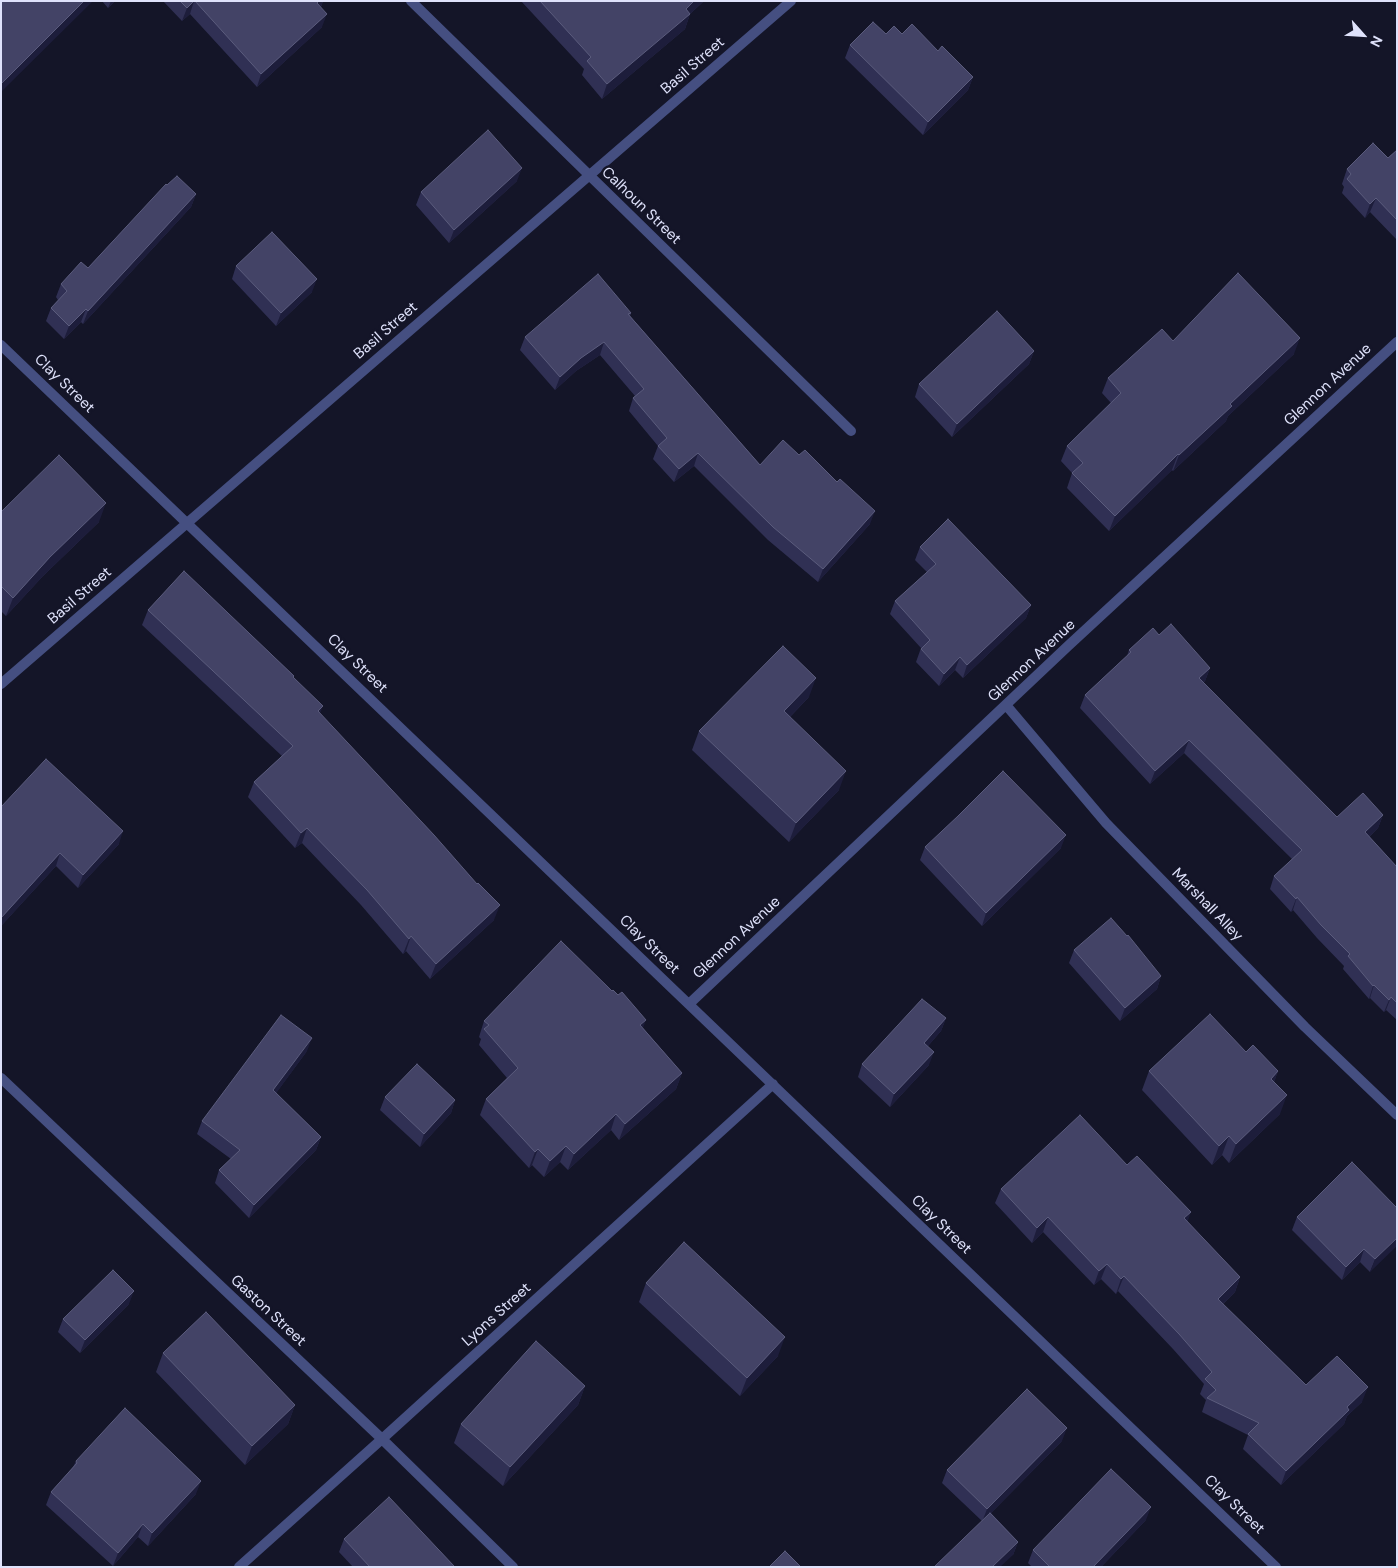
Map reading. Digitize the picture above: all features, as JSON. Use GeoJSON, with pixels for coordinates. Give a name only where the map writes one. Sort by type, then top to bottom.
{"type":"FeatureCollection","features":[{"type":"Feature","properties":{"kind":"street","name":"Calhoun Street"},"geometry":{"type":"LineString","coordinates":[[411,1],[851,431]]}},
{"type":"Feature","properties":{"kind":"street","name":"Basil Street"},"geometry":{"type":"LineString","coordinates":[[1,684],[791,1]]}},
{"type":"Feature","properties":{"kind":"street","name":"Glennon Avenue"},"geometry":{"type":"LineString","coordinates":[[689,1004],[1006,705],[1397,342]]}},
{"type":"Feature","properties":{"kind":"street","name":"Clay Street"},"geometry":{"type":"LineString","coordinates":[[1,345],[1276,1567]]}},
{"type":"Feature","properties":{"kind":"street","name":"Marshall Alley"},"geometry":{"type":"LineString","coordinates":[[1006,705],[1106,823],[1305,1027],[1397,1115]]}},
{"type":"Feature","properties":{"kind":"street","name":"Gaston Street"},"geometry":{"type":"LineString","coordinates":[[1,1078],[513,1567]]}},
{"type":"Feature","properties":{"kind":"street","name":"Lyons Street"},"geometry":{"type":"LineString","coordinates":[[239,1567],[382,1440],[773,1084]]}},
{"type":"Feature","properties":{"kind":"building"},"geometry":{"type":"Polygon","coordinates":[[[1,1],[84,1],[1,84],[1,1]]]}},
{"type":"Feature","properties":{"kind":"building"},"geometry":{"type":"Polygon","coordinates":[[[180,1],[194,1],[187,8],[180,1]]]}},
{"type":"Feature","properties":{"kind":"building"},"geometry":{"type":"Polygon","coordinates":[[[195,1],[319,1],[317,3],[327,14],[261,74],[195,1]]]}},
{"type":"Feature","properties":{"kind":"building"},"geometry":{"type":"Polygon","coordinates":[[[540,1],[694,1],[686,9],[690,14],[607,84],[587,61],[591,57],[540,1]]]}},
{"type":"Feature","properties":{"kind":"building"},"geometry":{"type":"Polygon","coordinates":[[[873,22],[886,34],[894,26],[902,34],[912,24],[938,51],[942,46],[973,77],[928,122],[850,45],[873,22]]]}},
{"type":"Feature","properties":{"kind":"building"},"geometry":{"type":"Polygon","coordinates":[[[488,130],[522,168],[454,230],[421,192],[488,130]]]}},
{"type":"Feature","properties":{"kind":"building"},"geometry":{"type":"Polygon","coordinates":[[[1373,143],[1388,158],[1397,150],[1397,220],[1376,198],[1370,204],[1347,179],[1351,174],[1347,169],[1373,143]]]}},
{"type":"Feature","properties":{"kind":"building"},"geometry":{"type":"Polygon","coordinates":[[[177,176],[196,194],[88,311],[86,309],[69,326],[51,308],[67,291],[61,284],[81,262],[88,268],[166,184],[177,176]]]}},
{"type":"Feature","properties":{"kind":"building"},"geometry":{"type":"Polygon","coordinates":[[[272,232],[317,279],[281,313],[236,266],[272,232]]]}},
{"type":"Feature","properties":{"kind":"building"},"geometry":{"type":"Polygon","coordinates":[[[1238,273],[1300,338],[1230,404],[1232,406],[1178,454],[1115,516],[1072,473],[1083,463],[1067,446],[1121,393],[1108,378],[1162,329],[1173,341],[1238,273]]]}},
{"type":"Feature","properties":{"kind":"building"},"geometry":{"type":"Polygon","coordinates":[[[598,274],[631,313],[628,314],[760,465],[783,440],[799,455],[805,450],[837,482],[840,479],[875,511],[823,569],[773,527],[698,453],[679,469],[658,446],[667,438],[633,398],[644,389],[604,342],[581,358],[560,377],[525,337],[598,274]]]}},
{"type":"Feature","properties":{"kind":"building"},"geometry":{"type":"Polygon","coordinates":[[[997,311],[1034,351],[957,424],[919,384],[997,311]]]}},
{"type":"Feature","properties":{"kind":"building"},"geometry":{"type":"Polygon","coordinates":[[[59,455],[106,503],[50,557],[13,598],[1,586],[1,512],[59,455]]]}},
{"type":"Feature","properties":{"kind":"building"},"geometry":{"type":"Polygon","coordinates":[[[948,519],[1031,605],[967,665],[960,657],[944,674],[921,649],[930,640],[895,601],[936,564],[920,547],[948,519]]]}},
{"type":"Feature","properties":{"kind":"building"},"geometry":{"type":"Polygon","coordinates":[[[184,571],[323,706],[318,711],[477,884],[500,905],[436,964],[411,936],[409,939],[367,890],[307,828],[301,833],[254,782],[293,746],[148,610],[184,571]]]}},
{"type":"Feature","properties":{"kind":"building"},"geometry":{"type":"Polygon","coordinates":[[[1171,624],[1210,668],[1199,678],[1337,817],[1363,793],[1383,815],[1365,832],[1397,867],[1397,1003],[1391,997],[1389,1000],[1373,986],[1348,956],[1350,954],[1297,897],[1296,899],[1274,876],[1302,850],[1189,740],[1155,771],[1085,695],[1131,652],[1129,650],[1153,628],[1159,635],[1171,624]]]}},
{"type":"Feature","properties":{"kind":"building"},"geometry":{"type":"Polygon","coordinates":[[[783,646],[816,678],[784,711],[846,771],[796,823],[699,731],[783,646]]]}},
{"type":"Feature","properties":{"kind":"building"},"geometry":{"type":"Polygon","coordinates":[[[46,759],[123,831],[83,875],[60,853],[1,918],[1,807],[46,759]]]}},
{"type":"Feature","properties":{"kind":"building"},"geometry":{"type":"Polygon","coordinates":[[[1003,771],[1066,835],[986,913],[925,847],[1003,771]]]}},
{"type":"Feature","properties":{"kind":"building"},"geometry":{"type":"Polygon","coordinates":[[[1111,918],[1128,935],[1161,976],[1125,1008],[1074,950],[1111,918]]]}},
{"type":"Feature","properties":{"kind":"building"},"geometry":{"type":"Polygon","coordinates":[[[561,941],[612,991],[618,995],[622,992],[646,1020],[640,1025],[682,1073],[625,1124],[616,1114],[574,1154],[566,1146],[550,1161],[538,1149],[535,1152],[486,1099],[518,1068],[484,1029],[489,1025],[484,1021],[561,941]]]}},
{"type":"Feature","properties":{"kind":"building"},"geometry":{"type":"Polygon","coordinates":[[[922,999],[946,1018],[924,1043],[934,1052],[894,1094],[862,1064],[922,999]]]}},
{"type":"Feature","properties":{"kind":"building"},"geometry":{"type":"Polygon","coordinates":[[[1210,1014],[1246,1052],[1253,1045],[1278,1071],[1271,1079],[1287,1095],[1236,1144],[1229,1136],[1219,1146],[1149,1071],[1210,1014]]]}},
{"type":"Feature","properties":{"kind":"building"},"geometry":{"type":"Polygon","coordinates":[[[281,1015],[312,1038],[273,1090],[321,1137],[254,1205],[219,1170],[240,1150],[202,1121],[281,1015]]]}},
{"type":"Feature","properties":{"kind":"building"},"geometry":{"type":"Polygon","coordinates":[[[417,1064],[455,1100],[424,1134],[385,1097],[417,1064]]]}},
{"type":"Feature","properties":{"kind":"building"},"geometry":{"type":"Polygon","coordinates":[[[1080,1115],[1127,1165],[1137,1156],[1191,1212],[1184,1218],[1240,1277],[1218,1299],[1306,1385],[1337,1356],[1368,1387],[1347,1407],[1349,1410],[1286,1471],[1248,1434],[1259,1423],[1207,1398],[1216,1390],[1205,1379],[1212,1372],[1124,1276],[1121,1279],[1107,1264],[1099,1271],[1048,1217],[1037,1228],[1001,1189],[1080,1115]]]}},
{"type":"Feature","properties":{"kind":"building"},"geometry":{"type":"Polygon","coordinates":[[[1352,1162],[1397,1208],[1397,1238],[1375,1259],[1364,1249],[1346,1267],[1297,1217],[1352,1162]]]}},
{"type":"Feature","properties":{"kind":"building"},"geometry":{"type":"Polygon","coordinates":[[[684,1242],[785,1337],[747,1378],[646,1283],[684,1242]]]}},
{"type":"Feature","properties":{"kind":"building"},"geometry":{"type":"Polygon","coordinates":[[[113,1270],[134,1291],[85,1340],[63,1319],[113,1270]]]}},
{"type":"Feature","properties":{"kind":"building"},"geometry":{"type":"Polygon","coordinates":[[[206,1312],[295,1405],[252,1446],[163,1353],[206,1312]]]}},
{"type":"Feature","properties":{"kind":"building"},"geometry":{"type":"Polygon","coordinates":[[[536,1341],[585,1386],[510,1467],[461,1424],[536,1341]]]}},
{"type":"Feature","properties":{"kind":"building"},"geometry":{"type":"Polygon","coordinates":[[[1027,1389],[1067,1428],[987,1509],[947,1470],[1027,1389]]]}},
{"type":"Feature","properties":{"kind":"building"},"geometry":{"type":"Polygon","coordinates":[[[125,1408],[201,1481],[152,1533],[143,1524],[118,1553],[51,1492],[77,1463],[76,1461],[125,1408]]]}},
{"type":"Feature","properties":{"kind":"building"},"geometry":{"type":"Polygon","coordinates":[[[1111,1469],[1151,1507],[1093,1567],[1050,1567],[1033,1550],[1111,1469]]]}},
{"type":"Feature","properties":{"kind":"building"},"geometry":{"type":"Polygon","coordinates":[[[389,1497],[453,1567],[370,1567],[344,1539],[389,1497]]]}},
{"type":"Feature","properties":{"kind":"building"},"geometry":{"type":"Polygon","coordinates":[[[990,1513],[1018,1542],[992,1567],[934,1567],[990,1513]]]}},
{"type":"Feature","properties":{"kind":"building"},"geometry":{"type":"Polygon","coordinates":[[[785,1551],[801,1567],[769,1567],[785,1551]]]}}]}
